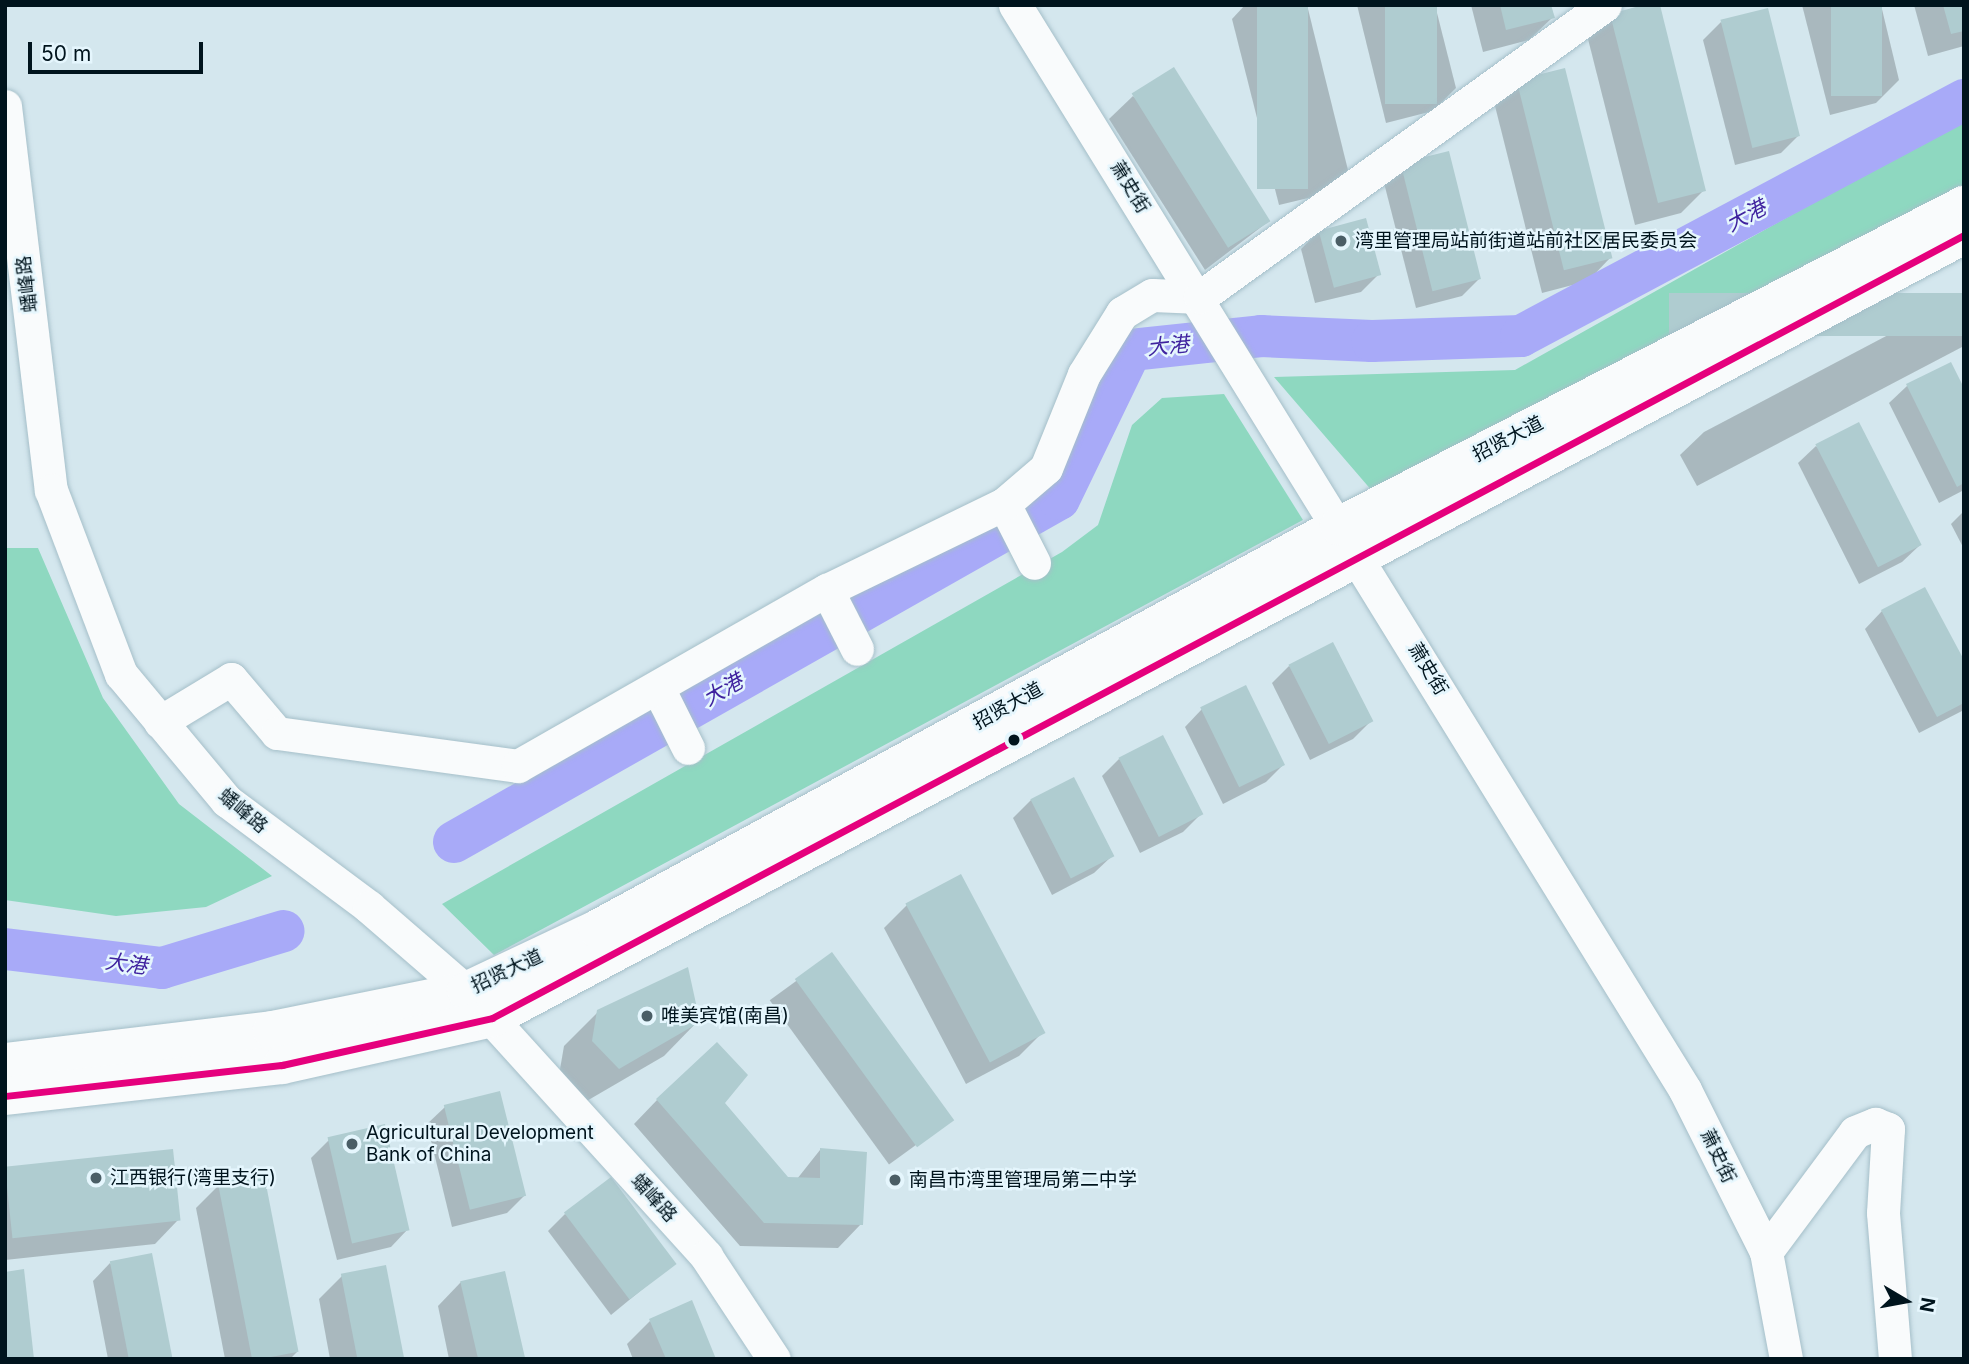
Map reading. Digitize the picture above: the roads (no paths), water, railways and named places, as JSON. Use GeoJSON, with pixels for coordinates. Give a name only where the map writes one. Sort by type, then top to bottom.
{"type":"FeatureCollection","features":[{"type":"Feature","properties":{"kind":"main road","name":"招贤大道"},"geometry":{"type":"LineString","coordinates":[[5,1096],[282,1065],[492,1018],[1349,541],[1964,205]]}},
{"type":"Feature","properties":{"kind":"main road","name":"招贤大道"},"geometry":{"type":"LineString","coordinates":[[5,1062],[272,1030],[466,991],[597,929],[1349,541],[1964,235]]}},
{"type":"Feature","properties":{"kind":"street","name":"萧史街"},"geometry":{"type":"LineString","coordinates":[[1014,5],[1200,298],[1685,1090],[1766,1252],[1786,1359]]}},
{"type":"Feature","properties":{"kind":"street"},"geometry":{"type":"LineString","coordinates":[[160,722],[231,679],[277,733],[497,768],[518,766],[827,590],[1004,504],[1046,468],[1084,374],[1122,313],[1152,295],[1200,298],[1605,5]]}},
{"type":"Feature","properties":{"kind":"street","name":"蟠峰路"},"geometry":{"type":"LineString","coordinates":[[5,106],[51,490],[121,674],[227,801],[369,907],[466,991],[492,1018],[706,1256],[775,1359]]}},
{"type":"Feature","properties":{"kind":"street"},"geometry":{"type":"LineString","coordinates":[[1004,504],[1034,563]]}},
{"type":"Feature","properties":{"kind":"street"},"geometry":{"type":"LineString","coordinates":[[827,590],[858,649]]}},
{"type":"Feature","properties":{"kind":"street"},"geometry":{"type":"LineString","coordinates":[[658,688],[688,748]]}},
{"type":"Feature","properties":{"kind":"street"},"geometry":{"type":"LineString","coordinates":[[1766,1252],[1854,1132],[1875,1124],[1888,1129],[1883,1213],[1895,1359]]}},
{"type":"Feature","properties":{"kind":"waterway","name":"大港"},"geometry":{"type":"LineString","coordinates":[[454,842],[1059,499],[1131,350],[1261,336],[1372,341],[1521,336],[1964,100]]}},
{"type":"Feature","properties":{"kind":"waterway","name":"大港"},"geometry":{"type":"LineString","coordinates":[[5,949],[162,968],[284,931]]}},
{"type":"Feature","properties":{"kind":"place","name":"湾里管理局站前街道站前社区居民委员会"},"geometry":{"type":"Point","coordinates":[1341,241]}},
{"type":"Feature","properties":{"kind":"place","name":"唯美宾馆(南昌)"},"geometry":{"type":"Point","coordinates":[647,1016]}},
{"type":"Feature","properties":{"kind":"place","name":"Agricultural Development Bank of China"},"geometry":{"type":"Point","coordinates":[352,1144]}},
{"type":"Feature","properties":{"kind":"place","name":"江西银行(湾里支行)"},"geometry":{"type":"Point","coordinates":[96,1178]}},
{"type":"Feature","properties":{"kind":"place","name":"南昌市湾里管理局第二中学"},"geometry":{"type":"Point","coordinates":[895,1180]}}]}
